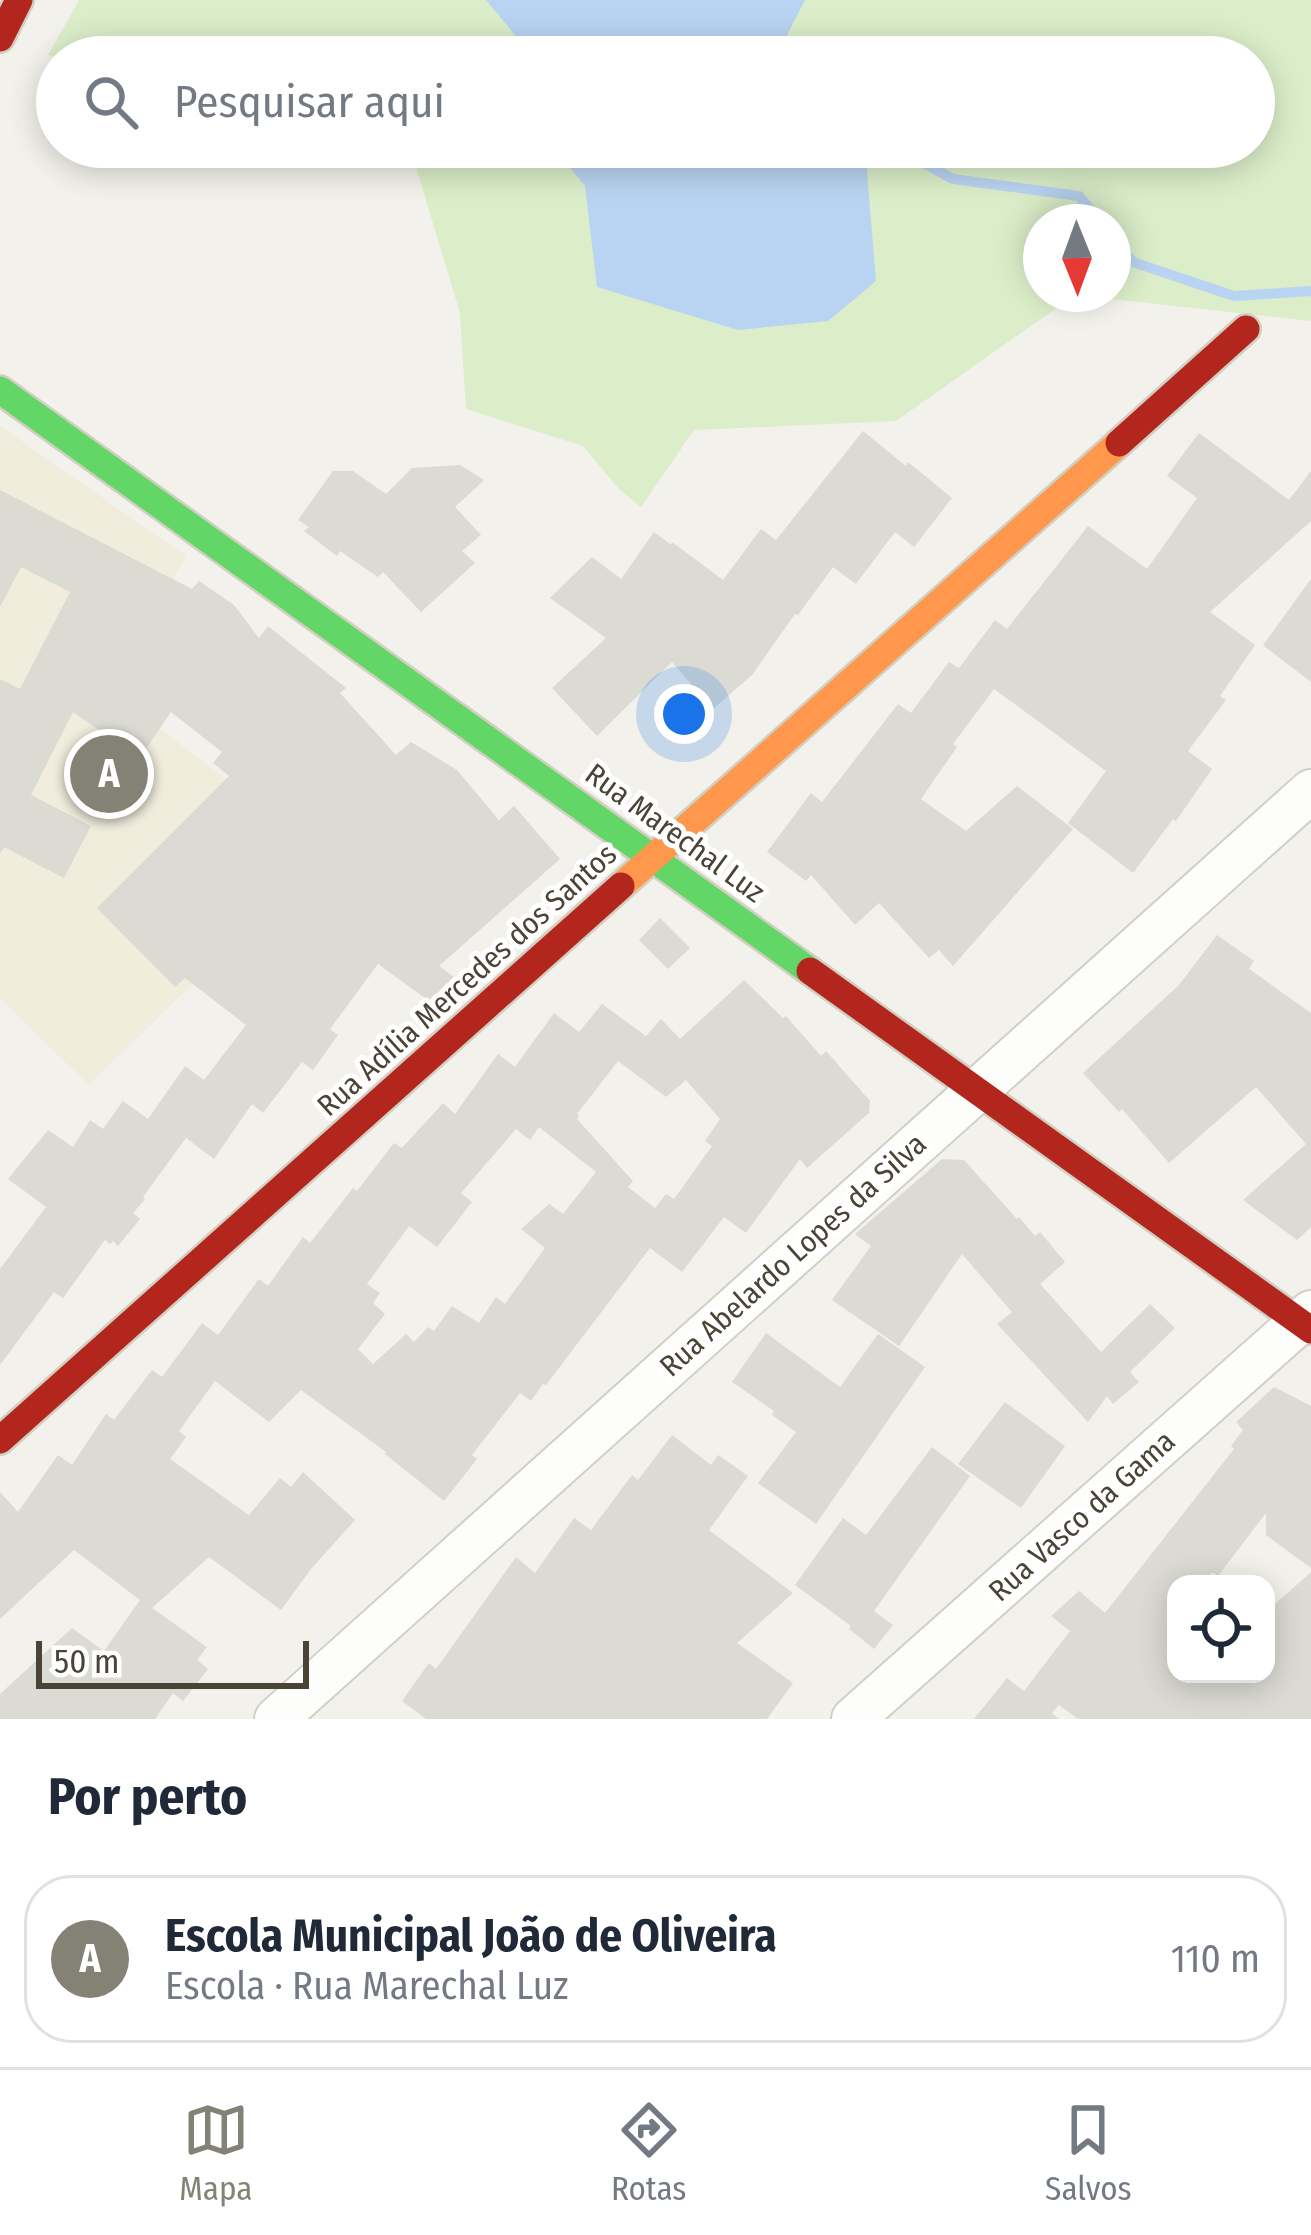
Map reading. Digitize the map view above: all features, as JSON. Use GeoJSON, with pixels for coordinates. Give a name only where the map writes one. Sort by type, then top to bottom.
{"type":"FeatureCollection","features":[{"type":"Feature","properties":{"kind":"street"},"geometry":{"type":"LineString","coordinates":[[0,38],[19,0]]}},
{"type":"Feature","properties":{"kind":"street","name":"Rua Adília Mercedes dos Santos"},"geometry":{"type":"LineString","coordinates":[[0,1440],[1246,328]]}},
{"type":"Feature","properties":{"kind":"street","name":"Rua Marechal Luz"},"geometry":{"type":"LineString","coordinates":[[0,390],[1307,1322]]}},
{"type":"Feature","properties":{"kind":"street","name":"Rua Abelardo Lopes da Silva"},"geometry":{"type":"LineString","coordinates":[[276,1719],[1311,791]]}},
{"type":"Feature","properties":{"kind":"street","name":"Rua Vasco da Gama"},"geometry":{"type":"LineString","coordinates":[[853,1719],[1307,1322]]}},
{"type":"Feature","properties":{"kind":"shaded area"},"geometry":{"type":"Polygon","coordinates":[[[0,426],[186,556],[112,692],[325,855],[89,1085],[0,999],[0,426]]]}},
{"type":"Feature","properties":{"kind":"green space"},"geometry":{"type":"Polygon","coordinates":[[[79,0],[1311,0],[1311,321],[1131,301],[1131,204],[1023,204],[1023,312],[1051,312],[896,421],[694,430],[641,507],[583,446],[466,409],[460,313],[416,168],[1275,168],[1275,36],[59,36],[79,0]]]}},
{"type":"Feature","properties":{"kind":"water"},"geometry":{"type":"Polygon","coordinates":[[[486,0],[805,0],[787,36],[516,36],[486,0]]]}},
{"type":"Feature","properties":{"kind":"water"},"geometry":{"type":"Polygon","coordinates":[[[570,168],[867,168],[876,281],[828,321],[738,330],[597,287],[585,186],[570,168]]]}},
{"type":"Feature","properties":{"kind":"building"},"geometry":{"type":"Polygon","coordinates":[[[863,431],[952,498],[914,547],[895,532],[856,584],[833,567],[752,675],[713,709],[672,662],[597,736],[552,688],[606,638],[550,598],[592,557],[621,579],[654,532],[723,580],[761,529],[776,540],[863,431]]]}},
{"type":"Feature","properties":{"kind":"building"},"geometry":{"type":"Polygon","coordinates":[[[1199,433],[1289,500],[1311,471],[1311,521],[1210,612],[1255,645],[1220,696],[1226,700],[1188,751],[1212,769],[1133,873],[1068,823],[1106,771],[994,689],[953,744],[957,747],[921,799],[966,831],[1017,786],[1073,829],[953,966],[939,950],[929,958],[879,903],[855,925],[811,875],[806,881],[767,852],[811,793],[822,802],[898,704],[911,713],[949,662],[959,668],[995,620],[1007,629],[1088,526],[1147,569],[1197,498],[1167,476],[1199,433]]]}},
{"type":"Feature","properties":{"kind":"building"},"geometry":{"type":"Polygon","coordinates":[[[460,465],[484,480],[455,507],[481,535],[462,551],[475,563],[421,612],[383,572],[378,577],[340,551],[337,556],[304,531],[309,527],[298,520],[333,471],[353,471],[386,494],[412,468],[460,465]]]}},
{"type":"Feature","properties":{"kind":"building"},"geometry":{"type":"Polygon","coordinates":[[[0,490],[192,589],[199,581],[234,605],[259,638],[268,626],[346,688],[340,693],[396,755],[411,742],[457,770],[499,820],[514,806],[560,859],[439,966],[454,977],[429,1001],[378,964],[330,1029],[338,1035],[313,1070],[302,1062],[263,1113],[252,1104],[214,1159],[186,1138],[143,1197],[133,1213],[140,1219],[118,1246],[105,1240],[63,1298],[54,1292],[0,1365],[0,1269],[46,1207],[8,1179],[48,1130],[73,1147],[90,1120],[103,1129],[123,1101],[148,1119],[185,1066],[204,1080],[246,1025],[185,978],[175,987],[97,908],[229,776],[213,763],[222,752],[171,712],[140,758],[73,712],[31,795],[91,826],[64,878],[4,847],[0,854],[0,679],[20,689],[70,592],[21,567],[0,607],[0,490]]]}},
{"type":"Feature","properties":{"kind":"building"},"geometry":{"type":"Polygon","coordinates":[[[1311,579],[1311,682],[1263,645],[1311,579]]]}},
{"type":"Feature","properties":{"kind":"building"},"geometry":{"type":"Polygon","coordinates":[[[660,918],[690,948],[668,969],[639,940],[660,918]]]}},
{"type":"Feature","properties":{"kind":"building"},"geometry":{"type":"Polygon","coordinates":[[[1217,935],[1254,961],[1249,969],[1311,1013],[1311,1227],[1297,1240],[1243,1200],[1306,1144],[1256,1087],[1169,1163],[1083,1073],[1179,985],[1217,935]]]}},
{"type":"Feature","properties":{"kind":"building"},"geometry":{"type":"Polygon","coordinates":[[[744,980],[786,1016],[821,1056],[826,1051],[870,1101],[869,1113],[807,1168],[800,1159],[746,1233],[724,1217],[682,1272],[650,1248],[546,1385],[531,1401],[520,1393],[444,1501],[301,1390],[269,1422],[215,1381],[179,1431],[186,1437],[170,1459],[249,1515],[280,1478],[291,1487],[303,1472],[355,1520],[281,1610],[209,1557],[152,1608],[207,1647],[197,1660],[208,1669],[183,1701],[173,1693],[155,1719],[0,1719],[0,1694],[72,1628],[104,1651],[140,1600],[74,1550],[0,1619],[0,1492],[18,1512],[58,1455],[72,1465],[106,1414],[114,1420],[152,1370],[162,1377],[202,1323],[218,1335],[259,1279],[268,1286],[303,1237],[310,1243],[394,1143],[402,1148],[443,1103],[455,1114],[498,1054],[515,1067],[554,1013],[579,1032],[602,1004],[646,1036],[661,1019],[680,1039],[744,980]],[[618,1061],[577,1119],[633,1181],[628,1187],[655,1208],[666,1194],[674,1199],[712,1146],[705,1141],[720,1119],[686,1080],[666,1097],[618,1061]],[[539,1127],[530,1140],[516,1129],[461,1193],[472,1202],[437,1247],[409,1226],[367,1284],[380,1293],[373,1303],[385,1314],[358,1349],[373,1364],[406,1334],[414,1342],[428,1327],[434,1331],[452,1306],[479,1323],[496,1297],[505,1304],[545,1248],[521,1229],[549,1204],[563,1214],[596,1172],[539,1127]]]}},
{"type":"Feature","properties":{"kind":"building"},"geometry":{"type":"Polygon","coordinates":[[[942,1159],[964,1160],[1017,1219],[1035,1236],[1040,1232],[1065,1262],[1040,1284],[1101,1352],[1150,1304],[1175,1328],[1130,1372],[1139,1382],[1113,1404],[1107,1396],[1088,1422],[997,1324],[1012,1312],[962,1254],[899,1346],[832,1300],[871,1246],[855,1234],[942,1159]]]}},
{"type":"Feature","properties":{"kind":"building"},"geometry":{"type":"Polygon","coordinates":[[[766,1333],[840,1387],[878,1334],[925,1367],[816,1524],[758,1483],[796,1432],[732,1382],[766,1333]]]}},
{"type":"Feature","properties":{"kind":"building"},"geometry":{"type":"Polygon","coordinates":[[[1274,1387],[1311,1406],[1311,1568],[1266,1535],[1266,1513],[1219,1575],[1167,1575],[1167,1683],[1275,1683],[1275,1604],[1311,1572],[1311,1719],[1078,1719],[1059,1705],[1052,1713],[1059,1719],[974,1719],[1007,1678],[1024,1691],[1070,1631],[1051,1616],[1079,1591],[1105,1613],[1234,1449],[1231,1446],[1243,1430],[1236,1422],[1274,1387]]]}},
{"type":"Feature","properties":{"kind":"building"},"geometry":{"type":"Polygon","coordinates":[[[1005,1402],[1065,1446],[1021,1508],[958,1464],[1005,1402]]]}},
{"type":"Feature","properties":{"kind":"building"},"geometry":{"type":"Polygon","coordinates":[[[672,1435],[711,1465],[718,1455],[748,1476],[709,1530],[793,1593],[737,1643],[793,1683],[767,1719],[426,1719],[402,1701],[429,1663],[436,1669],[516,1557],[535,1573],[574,1518],[591,1530],[632,1475],[638,1480],[672,1435]]]}},
{"type":"Feature","properties":{"kind":"building"},"geometry":{"type":"Polygon","coordinates":[[[932,1447],[970,1476],[874,1611],[893,1625],[874,1649],[795,1585],[843,1518],[866,1535],[932,1447]]]}},
{"type":"Feature","properties":{"kind":"waterway"},"geometry":{"type":"LineString","coordinates":[[933,168],[953,179],[1079,196],[1086,204]]}},
{"type":"Feature","properties":{"kind":"waterway"},"geometry":{"type":"LineString","coordinates":[[1131,260],[1234,296],[1311,291]]}},
{"type":"Feature","properties":{"kind":"traffic: fast"},"geometry":{"type":"LineString","coordinates":[[0,390],[810,971]]}},
{"type":"Feature","properties":{"kind":"traffic: slow"},"geometry":{"type":"LineString","coordinates":[[621,886],[1119,443]]}},
{"type":"Feature","properties":{"kind":"traffic: jam"},"geometry":{"type":"LineString","coordinates":[[0,38],[19,0]]}},
{"type":"Feature","properties":{"kind":"traffic: jam"},"geometry":{"type":"LineString","coordinates":[[1119,443],[1246,329]]}},
{"type":"Feature","properties":{"kind":"traffic: jam"},"geometry":{"type":"LineString","coordinates":[[0,1440],[621,886]]}},
{"type":"Feature","properties":{"kind":"traffic: jam"},"geometry":{"type":"LineString","coordinates":[[810,971],[1311,1330]]}},
{"type":"Feature","properties":{"kind":"place","name":"Escola Municipal João de Oliveira"},"geometry":{"type":"Point","coordinates":[109,774]}}]}
